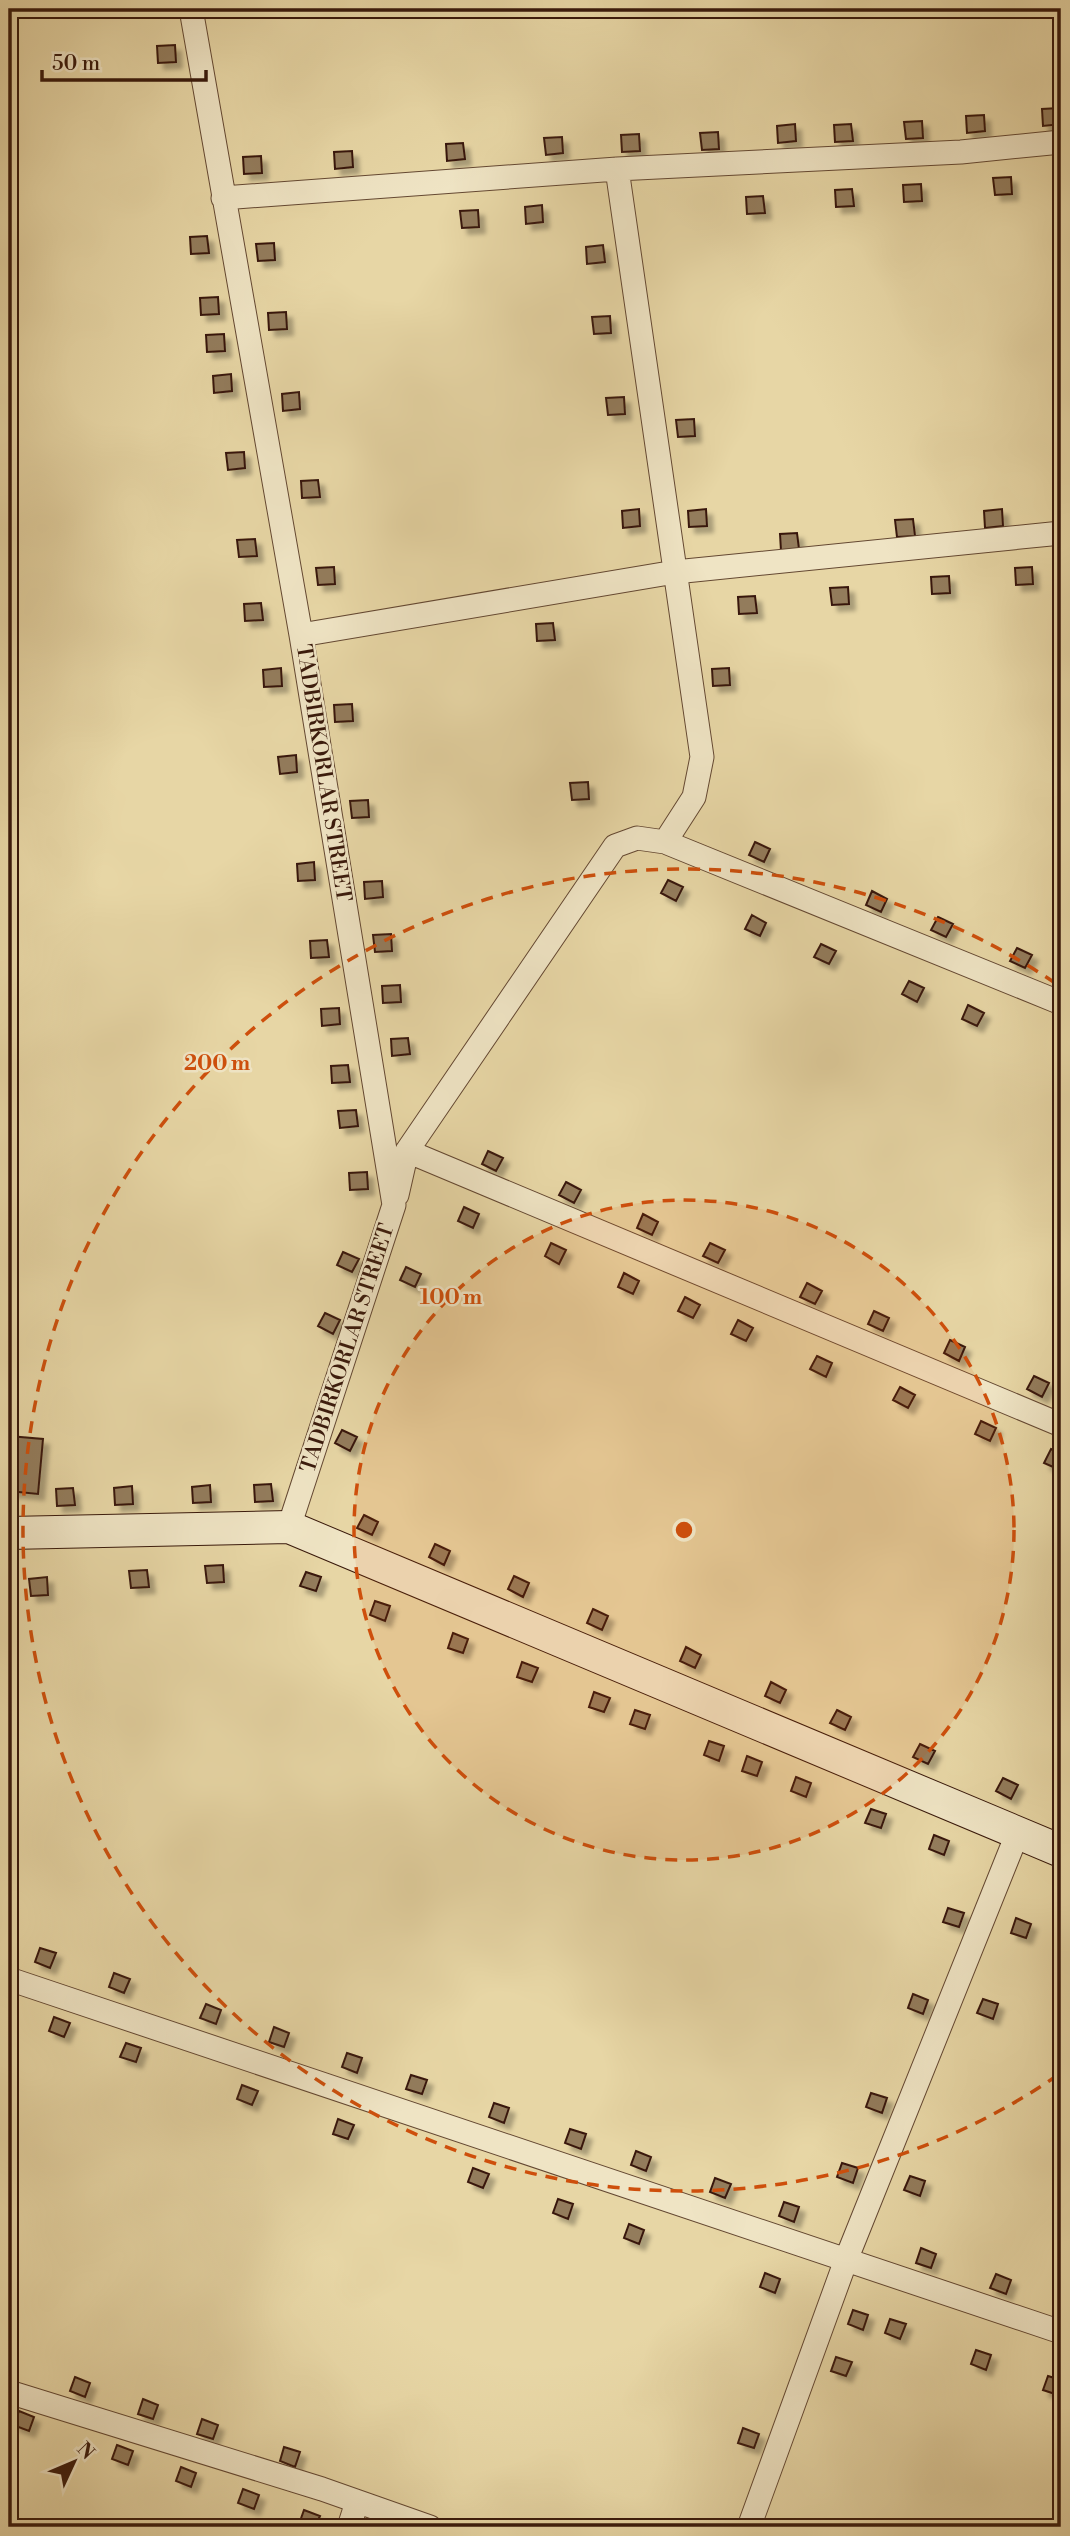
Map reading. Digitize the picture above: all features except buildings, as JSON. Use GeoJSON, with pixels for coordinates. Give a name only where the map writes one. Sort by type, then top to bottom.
{"type":"FeatureCollection","features":[{"type":"Feature","properties":{"kind":"main road"},"geometry":{"type":"LineString","coordinates":[[9,1533],[289,1527],[1061,1850]]}},
{"type":"Feature","properties":{"kind":"street","name":"TADBIRKORLAR STREET"},"geometry":{"type":"LineString","coordinates":[[191,9],[301,635],[394,1205],[289,1527]]}},
{"type":"Feature","properties":{"kind":"street"},"geometry":{"type":"LineString","coordinates":[[223,198],[617,169],[961,152],[1061,142]]}},
{"type":"Feature","properties":{"kind":"street"},"geometry":{"type":"LineString","coordinates":[[617,169],[702,757],[694,797],[665,842]]}},
{"type":"Feature","properties":{"kind":"street"},"geometry":{"type":"LineString","coordinates":[[301,635],[675,572],[1061,533]]}},
{"type":"Feature","properties":{"kind":"street"},"geometry":{"type":"LineString","coordinates":[[394,1205],[407,1151],[615,846],[637,838],[665,842],[1061,1003]]}},
{"type":"Feature","properties":{"kind":"street"},"geometry":{"type":"LineString","coordinates":[[407,1151],[1061,1425]]}},
{"type":"Feature","properties":{"kind":"street"},"geometry":{"type":"LineString","coordinates":[[749,2527],[846,2260],[1018,1832]]}},
{"type":"Feature","properties":{"kind":"street"},"geometry":{"type":"LineString","coordinates":[[9,1979],[1061,2332]]}},
{"type":"Feature","properties":{"kind":"street"},"geometry":{"type":"LineString","coordinates":[[9,2392],[430,2527]]}},
{"type":"Feature","properties":{"kind":"street"},"geometry":{"type":"LineString","coordinates":[[348,2527],[357,2502]]}}]}
